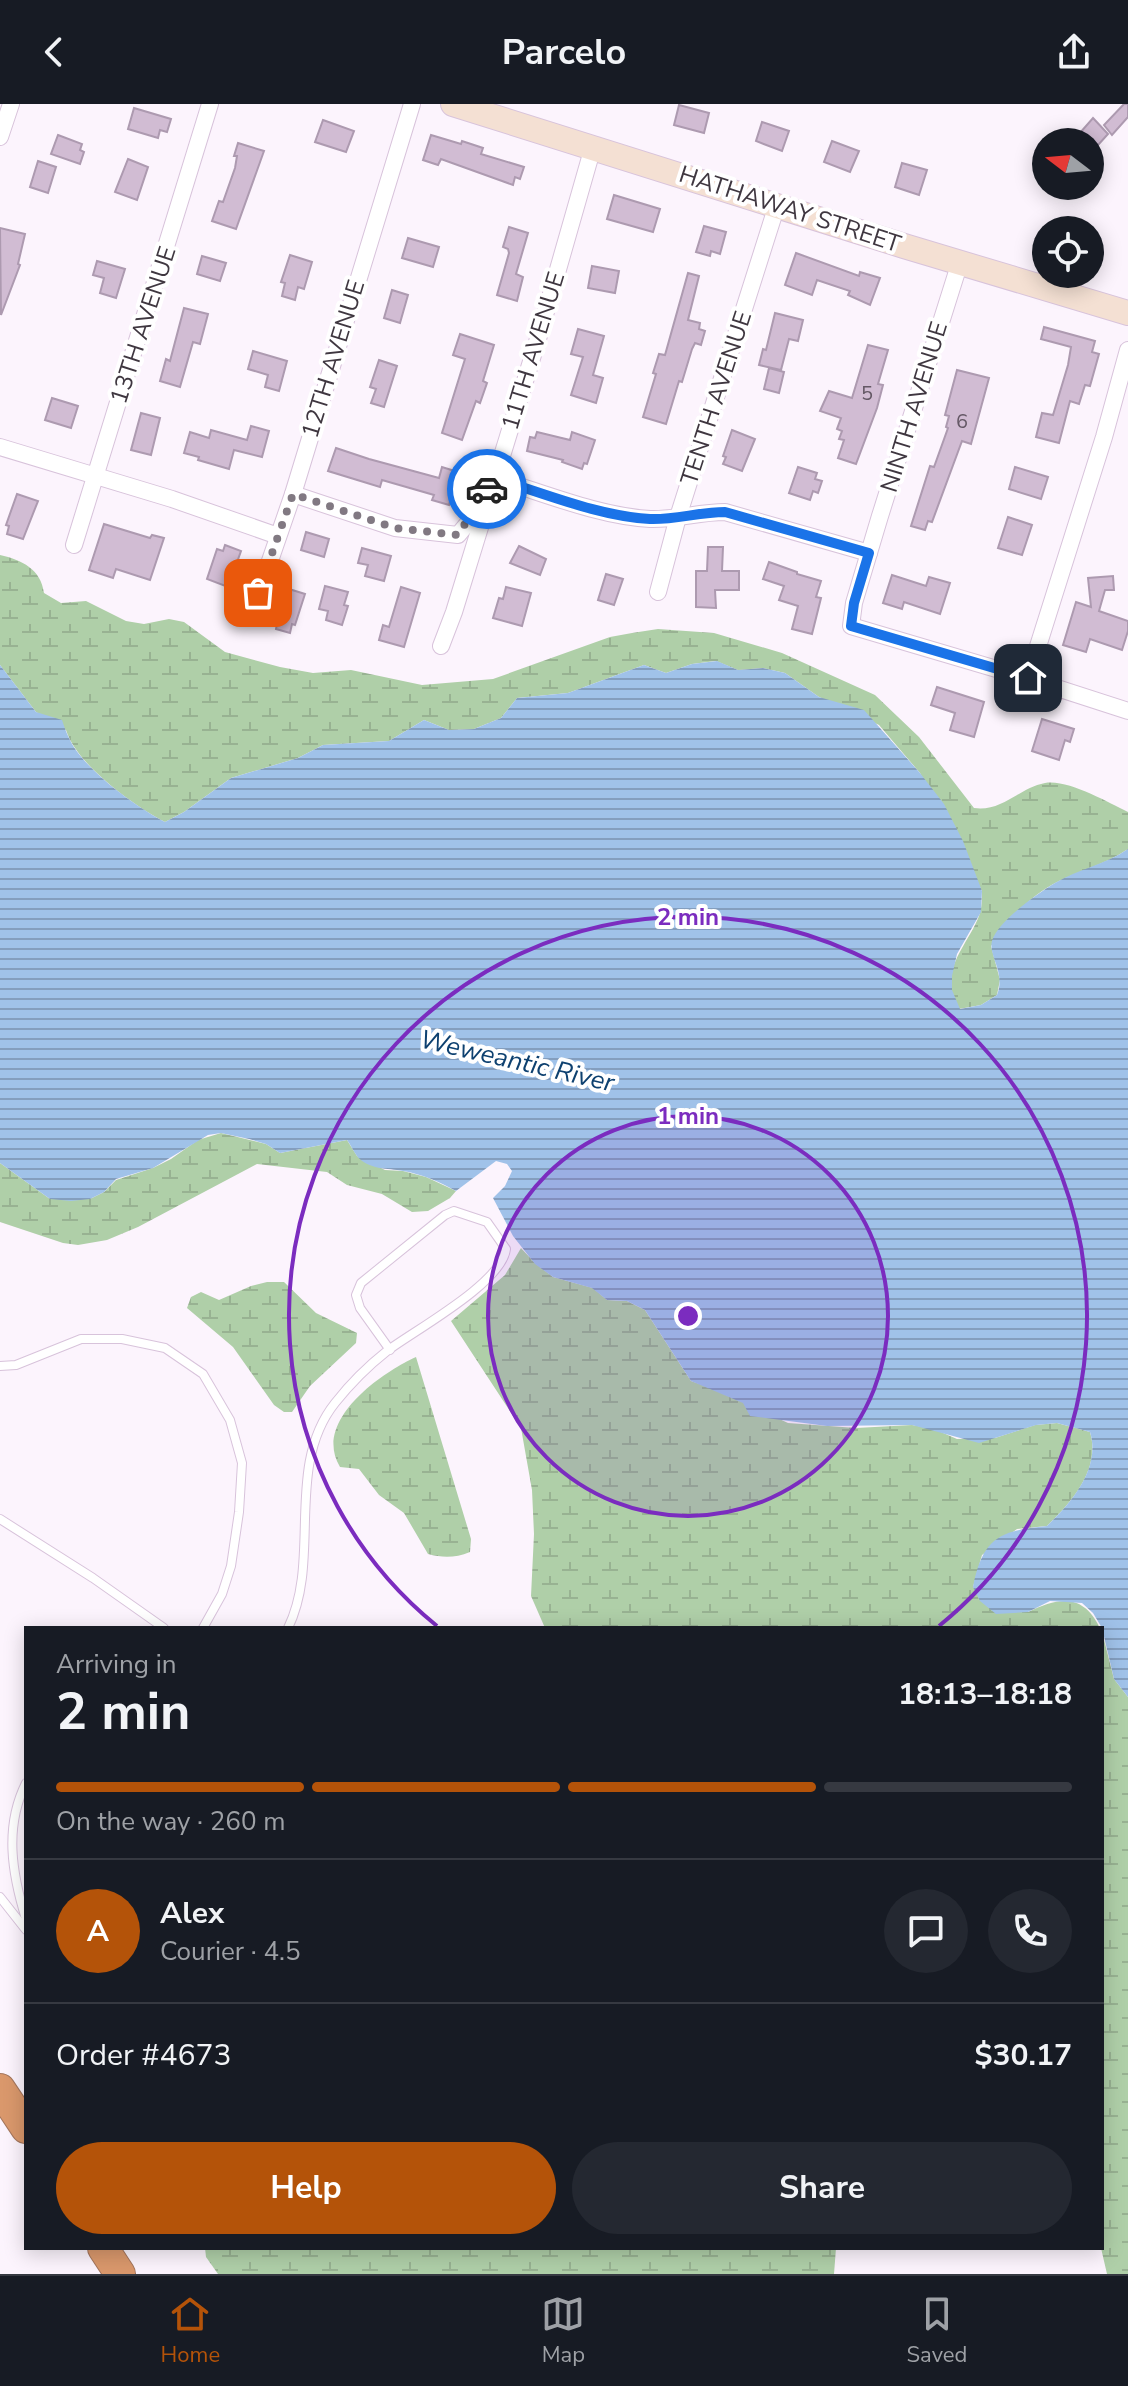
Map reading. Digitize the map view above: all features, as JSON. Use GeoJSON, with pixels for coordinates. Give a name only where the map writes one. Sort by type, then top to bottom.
{"type":"FeatureCollection","features":[{"type":"Feature","properties":{"kind":"highway"},"geometry":{"type":"LineString","coordinates":[[0,2089],[24,2125]]}},
{"type":"Feature","properties":{"kind":"highway"},"geometry":{"type":"LineString","coordinates":[[104,2250],[120,2274]]}},
{"type":"Feature","properties":{"kind":"highway"},"geometry":{"type":"LineString","coordinates":[[129,2250],[137,2274]]}},
{"type":"Feature","properties":{"kind":"street"},"geometry":{"type":"LineString","coordinates":[[0,137],[11,104]]}},
{"type":"Feature","properties":{"kind":"street","name":"13TH AVENUE"},"geometry":{"type":"LineString","coordinates":[[74,545],[210,104]]}},
{"type":"Feature","properties":{"kind":"street","name":"12TH AVENUE"},"geometry":{"type":"LineString","coordinates":[[252,613],[293,494],[412,104]]}},
{"type":"Feature","properties":{"kind":"street","name":"HATHAWAY STREET"},"geometry":{"type":"LineString","coordinates":[[453,104],[1128,313]]}},
{"type":"Feature","properties":{"kind":"street","name":"11TH AVENUE"},"geometry":{"type":"LineString","coordinates":[[441,646],[541,329],[593,147]]}},
{"type":"Feature","properties":{"kind":"street","name":"TENTH AVENUE"},"geometry":{"type":"LineString","coordinates":[[658,592],[678,517],[777,205]]}},
{"type":"Feature","properties":{"kind":"street","name":"NINTH AVENUE"},"geometry":{"type":"LineString","coordinates":[[960,262],[854,603],[851,626],[1028,678]]}},
{"type":"Feature","properties":{"kind":"street"},"geometry":{"type":"LineString","coordinates":[[1128,350],[1104,437],[1028,678],[1128,711]]}},
{"type":"Feature","properties":{"kind":"street"},"geometry":{"type":"LineString","coordinates":[[0,447],[278,536]]}},
{"type":"Feature","properties":{"kind":"street"},"geometry":{"type":"LineString","coordinates":[[293,494],[395,528],[458,535],[494,478],[627,517],[653,519],[700,512],[725,512],[869,553]]}},
{"type":"Feature","properties":{"kind":"lane"},"geometry":{"type":"LineString","coordinates":[[289,1626],[301,1587],[307,1484],[318,1434],[335,1403],[366,1369],[482,1284],[505,1259],[506,1249],[487,1222],[454,1211],[445,1215],[361,1283],[356,1295],[360,1308],[390,1350]]}},
{"type":"Feature","properties":{"kind":"lane"},"geometry":{"type":"LineString","coordinates":[[0,1366],[16,1365],[81,1339],[122,1339],[165,1348],[203,1374],[230,1420],[242,1463],[231,1566],[222,1594],[204,1626]]}},
{"type":"Feature","properties":{"kind":"lane"},"geometry":{"type":"LineString","coordinates":[[0,1519],[161,1626]]}},
{"type":"Feature","properties":{"kind":"lane"},"geometry":{"type":"LineString","coordinates":[[24,1787],[19,1796],[11,1848],[24,1912]]}},
{"type":"Feature","properties":{"kind":"lane"},"geometry":{"type":"LineString","coordinates":[[0,1897],[24,1927]]}},
{"type":"Feature","properties":{"kind":"green space"},"geometry":{"type":"Polygon","coordinates":[[[0,555],[29,567],[39,578],[44,593],[61,603],[86,601],[126,621],[144,624],[169,619],[184,622],[225,652],[280,667],[313,673],[351,670],[422,685],[493,679],[610,637],[632,633],[658,629],[714,633],[782,653],[875,695],[919,737],[974,808],[1002,803],[1045,783],[1065,784],[1128,812],[1128,849],[1048,887],[1021,909],[991,946],[1000,980],[997,995],[981,1005],[959,1009],[953,996],[952,971],[979,916],[982,891],[920,773],[879,725],[819,697],[785,673],[763,668],[738,670],[716,661],[692,664],[666,673],[644,665],[568,693],[517,698],[501,718],[474,729],[449,730],[424,720],[389,741],[323,745],[298,758],[231,778],[165,822],[138,806],[94,770],[81,756],[66,730],[36,712],[0,665],[0,555]]]}},
{"type":"Feature","properties":{"kind":"green space"},"geometry":{"type":"Polygon","coordinates":[[[221,1133],[266,1144],[280,1153],[347,1140],[357,1156],[385,1170],[426,1177],[456,1191],[428,1211],[412,1212],[382,1194],[347,1185],[327,1172],[257,1164],[138,1227],[107,1240],[78,1245],[63,1243],[0,1222],[0,1163],[50,1199],[90,1199],[104,1192],[116,1180],[153,1168],[198,1140],[221,1133]]]}},
{"type":"Feature","properties":{"kind":"green space"},"geometry":{"type":"Polygon","coordinates":[[[521,1248],[553,1277],[593,1288],[607,1300],[627,1301],[645,1310],[691,1381],[788,1423],[856,1428],[912,1425],[934,1429],[957,1439],[995,1438],[1035,1425],[1057,1423],[1090,1432],[1092,1446],[1088,1472],[1066,1506],[1047,1526],[1017,1529],[982,1555],[973,1587],[1028,1612],[1050,1603],[1069,1601],[1086,1609],[1099,1626],[544,1626],[531,1596],[534,1534],[532,1490],[521,1428],[451,1321],[505,1275],[521,1248]]]}},
{"type":"Feature","properties":{"kind":"green space"},"geometry":{"type":"Polygon","coordinates":[[[267,1282],[284,1282],[316,1313],[357,1333],[356,1343],[310,1386],[292,1412],[284,1412],[274,1405],[233,1347],[187,1308],[191,1297],[201,1292],[219,1300],[267,1282]]]}},
{"type":"Feature","properties":{"kind":"green space"},"geometry":{"type":"Polygon","coordinates":[[[416,1357],[471,1539],[470,1552],[459,1555],[444,1557],[428,1554],[404,1513],[379,1495],[359,1469],[340,1467],[334,1450],[335,1433],[354,1401],[385,1374],[416,1357]]]}},
{"type":"Feature","properties":{"kind":"green space"},"geometry":{"type":"Polygon","coordinates":[[[1104,1640],[1114,1679],[1128,1697],[1128,2274],[1107,2274],[1101,2250],[1104,2250],[1104,1640]]]}},
{"type":"Feature","properties":{"kind":"green space"},"geometry":{"type":"Polygon","coordinates":[[[205,2250],[836,2250],[834,2274],[218,2274],[206,2257],[205,2250]]]}},
{"type":"Feature","properties":{"kind":"water","name":"Weweantic River"},"geometry":{"type":"Polygon","coordinates":[[[717,661],[738,670],[763,668],[785,673],[819,697],[864,710],[920,773],[944,804],[963,841],[982,891],[981,912],[957,954],[952,976],[952,990],[960,1009],[981,1005],[997,995],[999,979],[992,941],[1010,917],[1055,883],[1128,849],[1128,1697],[1114,1679],[1104,1626],[1082,1603],[1050,1601],[1028,1612],[996,1614],[980,1601],[973,1587],[982,1557],[996,1540],[1006,1534],[1047,1526],[1066,1506],[1088,1471],[1092,1445],[1090,1432],[1057,1423],[1036,1425],[979,1443],[912,1425],[827,1426],[750,1416],[743,1403],[691,1381],[645,1310],[627,1301],[607,1300],[592,1288],[553,1277],[535,1264],[513,1236],[493,1198],[505,1186],[512,1171],[507,1164],[496,1161],[456,1191],[417,1174],[367,1164],[357,1156],[347,1140],[280,1153],[266,1144],[221,1133],[208,1135],[153,1168],[116,1179],[104,1192],[90,1199],[71,1201],[50,1199],[0,1163],[0,665],[36,712],[62,720],[76,750],[97,774],[125,797],[165,822],[231,778],[298,758],[323,745],[389,741],[424,720],[449,730],[474,729],[501,718],[517,698],[568,693],[644,665],[666,673],[692,664],[717,661]]]}},
{"type":"Feature","properties":{"kind":"building"},"geometry":{"type":"Polygon","coordinates":[[[1124,104],[1128,104],[1128,117],[1112,135],[1104,125],[1124,104]]]}},
{"type":"Feature","properties":{"kind":"building"},"geometry":{"type":"Polygon","coordinates":[[[679,105],[709,113],[704,133],[674,125],[679,105]]]}},
{"type":"Feature","properties":{"kind":"building"},"geometry":{"type":"Polygon","coordinates":[[[134,108],[171,119],[167,132],[160,130],[158,138],[128,129],[134,108]]]}},
{"type":"Feature","properties":{"kind":"building"},"geometry":{"type":"Polygon","coordinates":[[[1093,118],[1102,128],[1084,128],[1093,118]]]}},
{"type":"Feature","properties":{"kind":"building"},"geometry":{"type":"Polygon","coordinates":[[[323,120],[354,131],[346,152],[315,142],[323,120]]]}},
{"type":"Feature","properties":{"kind":"building"},"geometry":{"type":"Polygon","coordinates":[[[762,122],[789,131],[782,151],[756,141],[762,122]]]}},
{"type":"Feature","properties":{"kind":"building"},"geometry":{"type":"Polygon","coordinates":[[[58,135],[82,144],[80,150],[84,152],[80,164],[51,154],[58,135]]]}},
{"type":"Feature","properties":{"kind":"building"},"geometry":{"type":"Polygon","coordinates":[[[431,135],[483,148],[481,154],[524,167],[520,179],[515,177],[513,185],[441,159],[438,165],[423,160],[431,135]]]}},
{"type":"Feature","properties":{"kind":"building"},"geometry":{"type":"Polygon","coordinates":[[[832,141],[859,151],[850,172],[824,162],[832,141]]]}},
{"type":"Feature","properties":{"kind":"building"},"geometry":{"type":"Polygon","coordinates":[[[238,143],[264,151],[236,229],[212,221],[219,201],[223,202],[235,168],[237,156],[234,156],[238,143]]]}},
{"type":"Feature","properties":{"kind":"building"},"geometry":{"type":"Polygon","coordinates":[[[128,159],[148,167],[137,200],[115,192],[128,159]]]}},
{"type":"Feature","properties":{"kind":"building"},"geometry":{"type":"Polygon","coordinates":[[[38,161],[56,167],[48,193],[30,187],[38,161]]]}},
{"type":"Feature","properties":{"kind":"building"},"geometry":{"type":"Polygon","coordinates":[[[902,163],[927,170],[919,195],[895,187],[902,163]]]}},
{"type":"Feature","properties":{"kind":"building"},"geometry":{"type":"Polygon","coordinates":[[[614,195],[660,209],[653,232],[607,219],[614,195]]]}},
{"type":"Feature","properties":{"kind":"building"},"geometry":{"type":"Polygon","coordinates":[[[704,226],[726,232],[720,254],[711,251],[710,256],[696,252],[704,226]]]}},
{"type":"Feature","properties":{"kind":"building"},"geometry":{"type":"Polygon","coordinates":[[[509,227],[528,233],[516,274],[523,277],[517,301],[497,295],[509,253],[503,247],[509,227]]]}},
{"type":"Feature","properties":{"kind":"building"},"geometry":{"type":"Polygon","coordinates":[[[0,228],[25,234],[20,265],[1,315],[0,228]]]}},
{"type":"Feature","properties":{"kind":"building"},"geometry":{"type":"Polygon","coordinates":[[[408,238],[439,247],[433,267],[402,258],[408,238]]]}},
{"type":"Feature","properties":{"kind":"building"},"geometry":{"type":"Polygon","coordinates":[[[796,253],[859,276],[860,272],[880,278],[870,305],[848,295],[850,291],[817,280],[812,295],[785,285],[796,253]]]}},
{"type":"Feature","properties":{"kind":"building"},"geometry":{"type":"Polygon","coordinates":[[[290,255],[312,262],[304,289],[298,287],[295,300],[282,296],[285,283],[281,282],[290,255]]]}},
{"type":"Feature","properties":{"kind":"building"},"geometry":{"type":"Polygon","coordinates":[[[202,256],[226,263],[220,281],[197,274],[202,256]]]}},
{"type":"Feature","properties":{"kind":"building"},"geometry":{"type":"Polygon","coordinates":[[[97,261],[125,269],[116,298],[100,293],[104,278],[93,275],[97,261]]]}},
{"type":"Feature","properties":{"kind":"building"},"geometry":{"type":"Polygon","coordinates":[[[592,266],[619,271],[615,293],[588,288],[592,266]]]}},
{"type":"Feature","properties":{"kind":"building"},"geometry":{"type":"Polygon","coordinates":[[[688,273],[699,276],[688,320],[700,323],[699,329],[705,331],[701,345],[695,343],[692,349],[666,424],[643,417],[656,374],[653,373],[659,354],[665,355],[688,273]]]}},
{"type":"Feature","properties":{"kind":"building"},"geometry":{"type":"Polygon","coordinates":[[[392,290],[408,295],[400,323],[384,318],[392,290]]]}},
{"type":"Feature","properties":{"kind":"building"},"geometry":{"type":"Polygon","coordinates":[[[184,308],[208,314],[200,344],[193,342],[180,387],[160,381],[166,359],[170,361],[184,308]]]}},
{"type":"Feature","properties":{"kind":"building"},"geometry":{"type":"Polygon","coordinates":[[[775,313],[803,320],[798,341],[789,339],[781,370],[759,365],[775,313]]]}},
{"type":"Feature","properties":{"kind":"building"},"geometry":{"type":"Polygon","coordinates":[[[1044,327],[1095,341],[1092,352],[1099,354],[1090,386],[1085,385],[1079,404],[1070,401],[1059,443],[1036,437],[1042,413],[1053,415],[1071,347],[1041,339],[1044,327]]]}},
{"type":"Feature","properties":{"kind":"building"},"geometry":{"type":"Polygon","coordinates":[[[578,329],[604,336],[593,375],[603,378],[596,403],[571,395],[583,357],[571,354],[578,329]]]}},
{"type":"Feature","properties":{"kind":"building"},"geometry":{"type":"Polygon","coordinates":[[[460,334],[494,345],[483,381],[487,383],[480,403],[476,401],[462,440],[442,433],[465,359],[453,355],[460,334]]]}},
{"type":"Feature","properties":{"kind":"building"},"geometry":{"type":"Polygon","coordinates":[[[868,345],[888,350],[878,384],[883,385],[877,408],[856,464],[838,458],[844,440],[839,439],[842,431],[837,429],[841,418],[820,411],[829,391],[852,398],[868,345]]]}},
{"type":"Feature","properties":{"kind":"building"},"geometry":{"type":"Polygon","coordinates":[[[253,351],[287,361],[279,391],[265,387],[268,375],[248,369],[253,351]]]}},
{"type":"Feature","properties":{"kind":"building"},"geometry":{"type":"Polygon","coordinates":[[[379,360],[397,366],[384,407],[371,403],[376,389],[370,387],[379,360]]]}},
{"type":"Feature","properties":{"kind":"building"},"geometry":{"type":"Polygon","coordinates":[[[769,368],[784,372],[779,393],[764,389],[769,368]]]}},
{"type":"Feature","properties":{"kind":"building"},"geometry":{"type":"Polygon","coordinates":[[[957,370],[989,378],[971,444],[962,441],[932,522],[928,521],[925,530],[911,526],[930,466],[934,467],[948,428],[949,416],[945,415],[957,370]]]}},
{"type":"Feature","properties":{"kind":"building"},"geometry":{"type":"Polygon","coordinates":[[[52,398],[78,406],[71,428],[45,420],[52,398]]]}},
{"type":"Feature","properties":{"kind":"building"},"geometry":{"type":"Polygon","coordinates":[[[141,413],[160,418],[151,455],[131,450],[141,413]]]}},
{"type":"Feature","properties":{"kind":"building"},"geometry":{"type":"Polygon","coordinates":[[[251,426],[269,431],[262,457],[234,450],[229,469],[184,453],[190,432],[209,438],[211,430],[247,440],[251,426]]]}},
{"type":"Feature","properties":{"kind":"building"},"geometry":{"type":"Polygon","coordinates":[[[732,430],[755,439],[742,471],[723,464],[732,430]]]}},
{"type":"Feature","properties":{"kind":"building"},"geometry":{"type":"Polygon","coordinates":[[[537,432],[570,440],[572,432],[595,440],[587,464],[584,463],[582,469],[563,460],[527,451],[530,437],[535,438],[537,432]]]}},
{"type":"Feature","properties":{"kind":"building"},"geometry":{"type":"Polygon","coordinates":[[[336,448],[439,478],[442,467],[461,473],[454,498],[451,497],[449,505],[432,500],[434,495],[382,480],[380,487],[328,471],[336,448]]]}},
{"type":"Feature","properties":{"kind":"building"},"geometry":{"type":"Polygon","coordinates":[[[798,467],[817,473],[815,479],[822,481],[818,493],[813,491],[810,500],[789,493],[798,467]]]}},
{"type":"Feature","properties":{"kind":"building"},"geometry":{"type":"Polygon","coordinates":[[[1015,467],[1048,477],[1041,499],[1009,489],[1015,467]]]}},
{"type":"Feature","properties":{"kind":"building"},"geometry":{"type":"Polygon","coordinates":[[[17,494],[38,501],[23,539],[7,534],[9,526],[6,525],[17,494]]]}},
{"type":"Feature","properties":{"kind":"building"},"geometry":{"type":"Polygon","coordinates":[[[1008,517],[1032,525],[1022,555],[998,548],[1008,517]]]}},
{"type":"Feature","properties":{"kind":"building"},"geometry":{"type":"Polygon","coordinates":[[[104,524],[150,538],[152,535],[164,538],[150,580],[116,569],[113,578],[89,570],[104,524]]]}},
{"type":"Feature","properties":{"kind":"building"},"geometry":{"type":"Polygon","coordinates":[[[306,532],[329,539],[324,557],[301,550],[306,532]]]}},
{"type":"Feature","properties":{"kind":"building"},"geometry":{"type":"Polygon","coordinates":[[[225,545],[241,551],[228,587],[207,579],[217,549],[223,551],[225,545]]]}},
{"type":"Feature","properties":{"kind":"building"},"geometry":{"type":"Polygon","coordinates":[[[519,546],[546,559],[540,575],[510,563],[519,546]]]}},
{"type":"Feature","properties":{"kind":"building"},"geometry":{"type":"Polygon","coordinates":[[[708,547],[723,547],[722,571],[739,571],[739,590],[715,590],[716,608],[696,607],[696,571],[707,571],[708,547]]]}},
{"type":"Feature","properties":{"kind":"building"},"geometry":{"type":"Polygon","coordinates":[[[362,548],[391,556],[384,581],[365,576],[368,565],[358,563],[362,548]]]}},
{"type":"Feature","properties":{"kind":"building"},"geometry":{"type":"Polygon","coordinates":[[[769,562],[821,581],[816,597],[821,598],[812,634],[792,629],[798,606],[779,600],[784,586],[763,579],[769,562]]]}},
{"type":"Feature","properties":{"kind":"building"},"geometry":{"type":"Polygon","coordinates":[[[606,574],[623,579],[614,605],[598,600],[606,574]]]}},
{"type":"Feature","properties":{"kind":"building"},"geometry":{"type":"Polygon","coordinates":[[[892,575],[926,586],[929,577],[950,583],[940,614],[904,602],[902,609],[883,603],[892,575]]]}},
{"type":"Feature","properties":{"kind":"building"},"geometry":{"type":"Polygon","coordinates":[[[1113,576],[1114,590],[1105,590],[1099,611],[1128,621],[1122,650],[1090,639],[1086,652],[1063,645],[1076,602],[1091,607],[1088,578],[1113,576]]]}},
{"type":"Feature","properties":{"kind":"building"},"geometry":{"type":"Polygon","coordinates":[[[325,586],[348,592],[344,605],[348,606],[342,625],[326,620],[328,611],[319,609],[325,586]]]}},
{"type":"Feature","properties":{"kind":"building"},"geometry":{"type":"Polygon","coordinates":[[[401,587],[420,593],[404,647],[379,640],[383,625],[389,627],[401,587]]]}},
{"type":"Feature","properties":{"kind":"building"},"geometry":{"type":"Polygon","coordinates":[[[506,587],[531,593],[522,626],[493,618],[506,587]]]}},
{"type":"Feature","properties":{"kind":"building"},"geometry":{"type":"Polygon","coordinates":[[[289,589],[305,594],[290,633],[276,629],[283,596],[286,597],[289,589]]]}},
{"type":"Feature","properties":{"kind":"building"},"geometry":{"type":"Polygon","coordinates":[[[937,687],[984,702],[974,737],[950,730],[955,713],[931,705],[937,687]]]}},
{"type":"Feature","properties":{"kind":"building"},"geometry":{"type":"Polygon","coordinates":[[[1042,719],[1074,729],[1070,742],[1065,740],[1059,760],[1032,751],[1042,719]]]}},
{"type":"Feature","properties":{"kind":"way so far"},"geometry":{"type":"LineString","coordinates":[[258,593],[293,494],[395,528],[458,535],[487,489]]}},
{"type":"Feature","properties":{"kind":"route"},"geometry":{"type":"LineString","coordinates":[[487,489],[494,478],[627,517],[653,519],[700,512],[725,512],[776,524],[869,553],[854,603],[851,626],[1028,678]]}}]}
